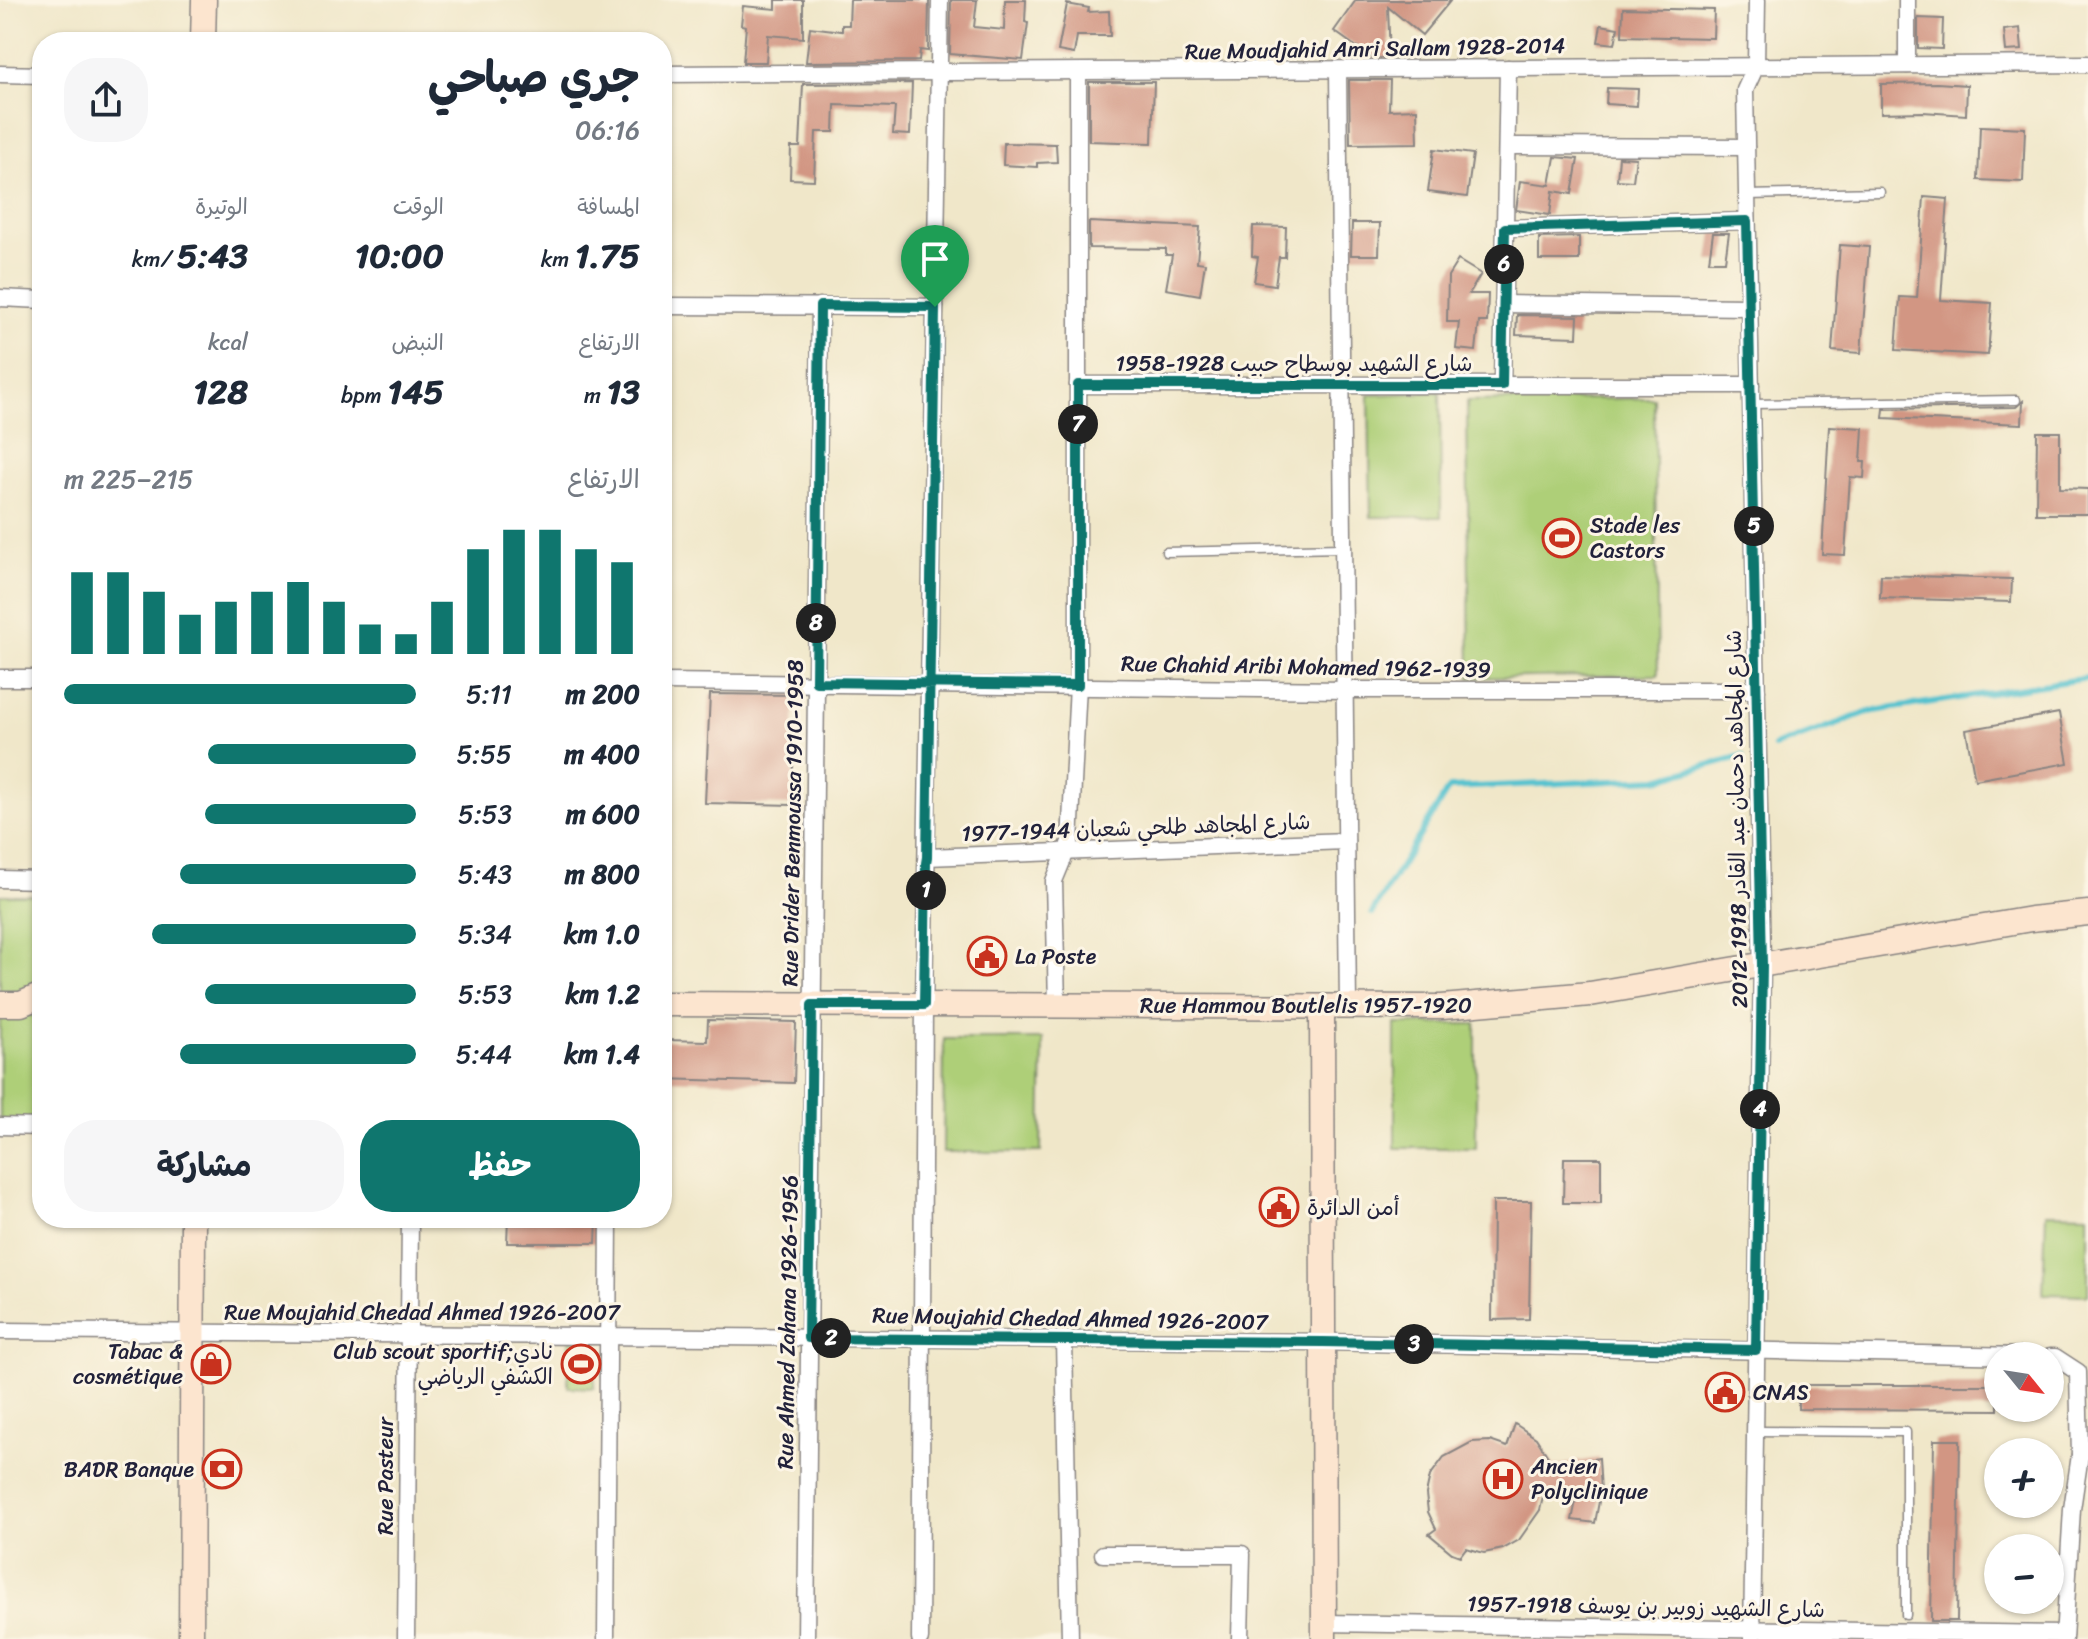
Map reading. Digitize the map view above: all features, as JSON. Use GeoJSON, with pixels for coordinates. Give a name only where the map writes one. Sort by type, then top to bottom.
{"type":"FeatureCollection","features":[{"type":"Feature","properties":{"kind":"main road"},"geometry":{"type":"LineString","coordinates":[[203,32],[204,0]]}},
{"type":"Feature","properties":{"kind":"main road","name":"Rue Hammou Boutlelis 1957-1920"},"geometry":{"type":"LineString","coordinates":[[672,1004],[1442,1007],[1590,994],[2031,919],[2088,913]]}},
{"type":"Feature","properties":{"kind":"main road"},"geometry":{"type":"LineString","coordinates":[[1322,1007],[1324,1631]]}},
{"type":"Feature","properties":{"kind":"main road"},"geometry":{"type":"LineString","coordinates":[[191,1639],[193,1228]]}},
{"type":"Feature","properties":{"kind":"street"},"geometry":{"type":"LineString","coordinates":[[920,1639],[924,1005],[940,0]]}},
{"type":"Feature","properties":{"kind":"street","name":"شارع المجاهد دحمان عبد القادر 1918-2012"},"geometry":{"type":"LineString","coordinates":[[1752,1635],[1762,964],[1745,90],[1756,66],[1757,0]]}},
{"type":"Feature","properties":{"kind":"street"},"geometry":{"type":"LineString","coordinates":[[1907,0],[1907,65]]}},
{"type":"Feature","properties":{"kind":"street","name":"Rue Moudjahid Amri Sallam 1928-2014"},"geometry":{"type":"LineString","coordinates":[[672,74],[2088,64]]}},
{"type":"Feature","properties":{"kind":"street"},"geometry":{"type":"LineString","coordinates":[[1502,385],[1508,68]]}},
{"type":"Feature","properties":{"kind":"street"},"geometry":{"type":"LineString","coordinates":[[1338,70],[1348,1007]]}},
{"type":"Feature","properties":{"kind":"street"},"geometry":{"type":"LineString","coordinates":[[1057,1005],[1054,881],[1070,842],[1078,685],[1078,72]]}},
{"type":"Feature","properties":{"kind":"street"},"geometry":{"type":"LineString","coordinates":[[0,74],[32,75]]}},
{"type":"Feature","properties":{"kind":"street"},"geometry":{"type":"LineString","coordinates":[[1507,146],[1746,147]]}},
{"type":"Feature","properties":{"kind":"street"},"geometry":{"type":"LineString","coordinates":[[1505,228],[1747,221]]}},
{"type":"Feature","properties":{"kind":"street"},"geometry":{"type":"LineString","coordinates":[[0,298],[32,300]]}},
{"type":"Feature","properties":{"kind":"street"},"geometry":{"type":"LineString","coordinates":[[1503,304],[1749,307]]}},
{"type":"Feature","properties":{"kind":"street"},"geometry":{"type":"LineString","coordinates":[[672,306],[935,307]]}},
{"type":"Feature","properties":{"kind":"street","name":"Rue Drider Benmoussa 1910-1958"},"geometry":{"type":"LineString","coordinates":[[812,1005],[820,306]]}},
{"type":"Feature","properties":{"kind":"street","name":"شارع الشهيد بوسطاح حبيب 1928-1958"},"geometry":{"type":"LineString","coordinates":[[1078,385],[1751,385]]}},
{"type":"Feature","properties":{"kind":"street"},"geometry":{"type":"LineString","coordinates":[[0,678],[32,678]]}},
{"type":"Feature","properties":{"kind":"street","name":"Rue Chahid Aribi Mohamed 1962-1939"},"geometry":{"type":"LineString","coordinates":[[672,682],[1345,690],[1757,690]]}},
{"type":"Feature","properties":{"kind":"street","name":"شارع المجاهد طلحي شعبان 1944-1977"},"geometry":{"type":"LineString","coordinates":[[927,857],[1346,841]]}},
{"type":"Feature","properties":{"kind":"street"},"geometry":{"type":"LineString","coordinates":[[0,879],[32,880]]}},
{"type":"Feature","properties":{"kind":"street","name":"Rue Ahmed Zahana 1926-1956"},"geometry":{"type":"LineString","coordinates":[[806,1639],[812,1005]]}},
{"type":"Feature","properties":{"kind":"street"},"geometry":{"type":"LineString","coordinates":[[0,1126],[32,1127]]}},
{"type":"Feature","properties":{"kind":"street","name":"Rue Pasteur"},"geometry":{"type":"LineString","coordinates":[[406,1639],[410,1228]]}},
{"type":"Feature","properties":{"kind":"street"},"geometry":{"type":"LineString","coordinates":[[606,1639],[609,1228]]}},
{"type":"Feature","properties":{"kind":"street","name":"Rue Moujahid Chedad Ahmed 1926-2007"},"geometry":{"type":"LineString","coordinates":[[0,1331],[408,1337],[1323,1342],[1984,1355]]}},
{"type":"Feature","properties":{"kind":"street"},"geometry":{"type":"LineString","coordinates":[[1064,1340],[1070,1639]]}},
{"type":"Feature","properties":{"kind":"street"},"geometry":{"type":"LineString","coordinates":[[2064,1363],[2078,1372],[2084,1452],[2072,1509],[2064,1637]]}},
{"type":"Feature","properties":{"kind":"street"},"geometry":{"type":"LineString","coordinates":[[1103,1554],[1242,1554],[1240,1639]]}},
{"type":"Feature","properties":{"kind":"street","name":"شارع الشهيد زوبير بن يوسف 1918-1957"},"geometry":{"type":"LineString","coordinates":[[1324,1631],[2064,1637]]}},
{"type":"Feature","properties":{"kind":"lane"},"geometry":{"type":"LineString","coordinates":[[1747,195],[1880,192]]}},
{"type":"Feature","properties":{"kind":"lane"},"geometry":{"type":"LineString","coordinates":[[1751,404],[2016,400]]}},
{"type":"Feature","properties":{"kind":"lane"},"geometry":{"type":"LineString","coordinates":[[1166,552],[1343,548]]}},
{"type":"Feature","properties":{"kind":"lane"},"geometry":{"type":"LineString","coordinates":[[1755,1431],[1906,1432],[1906,1615]]}},
{"type":"Feature","properties":{"kind":"green space"},"geometry":{"type":"Polygon","coordinates":[[[1440,392],[1441,517],[1371,517],[1369,395],[1440,392]]]}},
{"type":"Feature","properties":{"kind":"green space","name":"Stade les Castors"},"geometry":{"type":"Polygon","coordinates":[[[1654,398],[1658,675],[1470,678],[1467,401],[1654,398]]]}},
{"type":"Feature","properties":{"kind":"green space"},"geometry":{"type":"Polygon","coordinates":[[[0,895],[32,895],[32,987],[18,993],[0,993],[0,895]]]}},
{"type":"Feature","properties":{"kind":"green space"},"geometry":{"type":"Polygon","coordinates":[[[0,1012],[26,1013],[32,1016],[32,1123],[0,1122],[0,1012]]]}},
{"type":"Feature","properties":{"kind":"green space"},"geometry":{"type":"Polygon","coordinates":[[[1395,1024],[1476,1024],[1476,1148],[1395,1148],[1395,1024]]]}},
{"type":"Feature","properties":{"kind":"green space"},"geometry":{"type":"Polygon","coordinates":[[[944,1039],[1043,1039],[1041,1152],[943,1152],[944,1039]]]}},
{"type":"Feature","properties":{"kind":"green space"},"geometry":{"type":"Polygon","coordinates":[[[2046,1213],[2088,1214],[2088,1295],[2043,1294],[2046,1213]]]}},
{"type":"Feature","properties":{"kind":"green space","name":"Club scout sportif;نادي الكشفي الرياضي"},"geometry":{"type":"Polygon","coordinates":[[[569,1340],[595,1341],[594,1388],[568,1387],[569,1340]]]}},
{"type":"Feature","properties":{"kind":"building"},"geometry":{"type":"Polygon","coordinates":[[[776,0],[803,0],[803,38],[768,35],[766,62],[743,62],[746,26],[741,25],[743,6],[776,9],[776,0]]]}},
{"type":"Feature","properties":{"kind":"building"},"geometry":{"type":"Polygon","coordinates":[[[850,0],[929,0],[928,51],[920,50],[919,61],[806,62],[810,27],[842,31],[842,25],[849,25],[850,0]]]}},
{"type":"Feature","properties":{"kind":"building"},"geometry":{"type":"Polygon","coordinates":[[[951,0],[977,0],[974,27],[1004,30],[1005,0],[1026,0],[1025,22],[1028,23],[1023,60],[950,54],[951,0]]]}},
{"type":"Feature","properties":{"kind":"building"},"geometry":{"type":"Polygon","coordinates":[[[1356,0],[1451,0],[1422,35],[1388,7],[1390,58],[1372,58],[1334,31],[1356,0]]]}},
{"type":"Feature","properties":{"kind":"building"},"geometry":{"type":"Polygon","coordinates":[[[1067,4],[1089,8],[1088,12],[1109,11],[1110,36],[1077,36],[1074,54],[1058,51],[1067,4]]]}},
{"type":"Feature","properties":{"kind":"building"},"geometry":{"type":"Polygon","coordinates":[[[1623,8],[1714,10],[1713,38],[1622,36],[1623,8]]]}},
{"type":"Feature","properties":{"kind":"building"},"geometry":{"type":"Polygon","coordinates":[[[1918,18],[1943,19],[1942,49],[1918,48],[1918,18]]]}},
{"type":"Feature","properties":{"kind":"building"},"geometry":{"type":"Polygon","coordinates":[[[1601,25],[1618,28],[1615,44],[1598,42],[1601,25]]]}},
{"type":"Feature","properties":{"kind":"building"},"geometry":{"type":"Polygon","coordinates":[[[2020,28],[2022,50],[2006,51],[2004,30],[2020,28]]]}},
{"type":"Feature","properties":{"kind":"building"},"geometry":{"type":"Polygon","coordinates":[[[1349,80],[1390,80],[1389,110],[1417,109],[1418,143],[1350,144],[1349,80]]]}},
{"type":"Feature","properties":{"kind":"building"},"geometry":{"type":"Polygon","coordinates":[[[1089,82],[1154,82],[1152,143],[1089,141],[1089,82]]]}},
{"type":"Feature","properties":{"kind":"building"},"geometry":{"type":"Polygon","coordinates":[[[912,83],[910,135],[893,134],[895,107],[835,105],[834,132],[816,132],[814,180],[790,179],[791,147],[800,147],[803,84],[912,83]]]}},
{"type":"Feature","properties":{"kind":"building"},"geometry":{"type":"Polygon","coordinates":[[[1881,84],[1967,85],[1966,115],[1881,113],[1881,84]]]}},
{"type":"Feature","properties":{"kind":"building"},"geometry":{"type":"Polygon","coordinates":[[[1607,88],[1638,89],[1637,106],[1606,104],[1607,88]]]}},
{"type":"Feature","properties":{"kind":"building"},"geometry":{"type":"Polygon","coordinates":[[[1980,126],[2025,128],[2023,182],[1978,180],[1980,126]]]}},
{"type":"Feature","properties":{"kind":"building"},"geometry":{"type":"Polygon","coordinates":[[[1004,143],[1056,144],[1057,162],[1037,163],[1037,167],[1003,165],[1004,143]]]}},
{"type":"Feature","properties":{"kind":"building"},"geometry":{"type":"Polygon","coordinates":[[[1434,149],[1473,154],[1467,197],[1428,192],[1434,149]]]}},
{"type":"Feature","properties":{"kind":"building"},"geometry":{"type":"Polygon","coordinates":[[[1555,157],[1578,159],[1572,194],[1553,191],[1550,215],[1516,210],[1520,181],[1550,185],[1555,157]]]}},
{"type":"Feature","properties":{"kind":"building"},"geometry":{"type":"Polygon","coordinates":[[[1619,157],[1636,158],[1633,181],[1617,180],[1619,157]]]}},
{"type":"Feature","properties":{"kind":"building"},"geometry":{"type":"Polygon","coordinates":[[[1924,197],[1948,199],[1941,300],[1992,303],[1988,355],[1896,350],[1900,297],[1917,298],[1924,197]]]}},
{"type":"Feature","properties":{"kind":"building"},"geometry":{"type":"Polygon","coordinates":[[[1089,222],[1200,227],[1197,262],[1205,263],[1200,295],[1166,289],[1172,255],[1166,255],[1166,249],[1089,248],[1089,222]]]}},
{"type":"Feature","properties":{"kind":"building"},"geometry":{"type":"Polygon","coordinates":[[[1352,223],[1380,223],[1379,255],[1351,255],[1352,223]]]}},
{"type":"Feature","properties":{"kind":"building"},"geometry":{"type":"Polygon","coordinates":[[[1253,226],[1286,227],[1285,257],[1279,257],[1275,285],[1254,282],[1258,257],[1252,256],[1253,226]]]}},
{"type":"Feature","properties":{"kind":"building"},"geometry":{"type":"Polygon","coordinates":[[[1713,233],[1729,233],[1725,261],[1709,261],[1713,233]]]}},
{"type":"Feature","properties":{"kind":"building"},"geometry":{"type":"Polygon","coordinates":[[[1579,237],[1579,260],[1539,260],[1539,238],[1579,237]]]}},
{"type":"Feature","properties":{"kind":"building"},"geometry":{"type":"Polygon","coordinates":[[[1840,245],[1869,247],[1861,353],[1832,351],[1840,245]]]}},
{"type":"Feature","properties":{"kind":"building"},"geometry":{"type":"Polygon","coordinates":[[[1458,260],[1481,274],[1469,294],[1488,294],[1487,322],[1479,322],[1476,351],[1456,349],[1459,322],[1447,322],[1448,276],[1458,260]]]}},
{"type":"Feature","properties":{"kind":"building"},"geometry":{"type":"Polygon","coordinates":[[[1517,315],[1578,316],[1577,337],[1516,335],[1517,315]]]}},
{"type":"Feature","properties":{"kind":"building"},"geometry":{"type":"Polygon","coordinates":[[[2023,401],[2022,424],[1883,418],[1884,409],[2016,407],[2023,401]]]}},
{"type":"Feature","properties":{"kind":"building"},"geometry":{"type":"Polygon","coordinates":[[[1829,426],[1863,428],[1861,462],[1865,462],[1864,478],[1850,477],[1845,555],[1822,554],[1829,426]]]}},
{"type":"Feature","properties":{"kind":"building"},"geometry":{"type":"Polygon","coordinates":[[[2037,432],[2060,432],[2060,488],[2088,489],[2088,514],[2036,514],[2037,432]]]}},
{"type":"Feature","properties":{"kind":"building"},"geometry":{"type":"Polygon","coordinates":[[[1881,575],[2012,579],[2011,602],[1880,598],[1881,575]]]}},
{"type":"Feature","properties":{"kind":"building"},"geometry":{"type":"Polygon","coordinates":[[[710,694],[795,695],[792,805],[705,803],[710,694]]]}},
{"type":"Feature","properties":{"kind":"building"},"geometry":{"type":"Polygon","coordinates":[[[2059,713],[2068,763],[1975,780],[1966,730],[2059,713]]]}},
{"type":"Feature","properties":{"kind":"building"},"geometry":{"type":"Polygon","coordinates":[[[708,1020],[796,1022],[794,1083],[672,1079],[672,1040],[707,1041],[708,1020]]]}},
{"type":"Feature","properties":{"kind":"building"},"geometry":{"type":"Polygon","coordinates":[[[1564,1158],[1601,1158],[1601,1203],[1563,1203],[1564,1158]]]}},
{"type":"Feature","properties":{"kind":"building"},"geometry":{"type":"Polygon","coordinates":[[[1493,1201],[1531,1201],[1529,1319],[1492,1320],[1493,1201]]]}},
{"type":"Feature","properties":{"kind":"building"},"geometry":{"type":"Polygon","coordinates":[[[508,1228],[597,1228],[596,1243],[507,1243],[508,1228]]]}},
{"type":"Feature","properties":{"kind":"building"},"geometry":{"type":"Polygon","coordinates":[[[1798,1385],[1984,1385],[1984,1410],[1798,1409],[1798,1385]]]}},
{"type":"Feature","properties":{"kind":"building"},"geometry":{"type":"Polygon","coordinates":[[[1515,1424],[1536,1438],[1554,1466],[1599,1458],[1601,1491],[1595,1523],[1572,1520],[1577,1496],[1543,1497],[1540,1510],[1519,1540],[1503,1549],[1484,1553],[1466,1548],[1460,1556],[1452,1553],[1429,1534],[1436,1529],[1428,1512],[1426,1494],[1430,1476],[1444,1457],[1472,1442],[1490,1441],[1507,1447],[1515,1424]]]}},
{"type":"Feature","properties":{"kind":"building"},"geometry":{"type":"Polygon","coordinates":[[[1934,1440],[1960,1440],[1957,1621],[1931,1621],[1934,1440]]]}},
{"type":"Feature","properties":{"kind":"waterway"},"geometry":{"type":"LineString","coordinates":[[1774,747],[1868,712],[2088,678]]}},
{"type":"Feature","properties":{"kind":"waterway"},"geometry":{"type":"LineString","coordinates":[[1372,913],[1449,788],[1658,779],[1742,756]]}},
{"type":"Feature","properties":{"kind":"place","name":"Stade les Castors"},"geometry":{"type":"Point","coordinates":[1562,538]}},
{"type":"Feature","properties":{"kind":"place","name":"La Poste"},"geometry":{"type":"Point","coordinates":[987,956]}},
{"type":"Feature","properties":{"kind":"place","name":"أمن الدائرة"},"geometry":{"type":"Point","coordinates":[1279,1207]}},
{"type":"Feature","properties":{"kind":"place","name":"Tabac & cosmétique"},"geometry":{"type":"Point","coordinates":[211,1364]}},
{"type":"Feature","properties":{"kind":"place","name":"Club scout sportif;نادي الكشفي الرياضي"},"geometry":{"type":"Point","coordinates":[581,1364]}},
{"type":"Feature","properties":{"kind":"place","name":"CNAS"},"geometry":{"type":"Point","coordinates":[1725,1392]}},
{"type":"Feature","properties":{"kind":"place","name":"BADR Banque"},"geometry":{"type":"Point","coordinates":[222,1469]}},
{"type":"Feature","properties":{"kind":"place","name":"Ancien Polyclinique"},"geometry":{"type":"Point","coordinates":[1503,1479]}},
{"type":"Feature","properties":{"kind":"route"},"geometry":{"type":"LineString","coordinates":[[935,307],[820,306],[816,682],[929,683],[1078,685],[1078,385],[1502,385],[1505,228],[1747,221],[1762,964],[1756,1350],[1323,1342],[808,1338],[812,1005],[924,1005],[927,857],[929,683],[935,307]]}}]}
